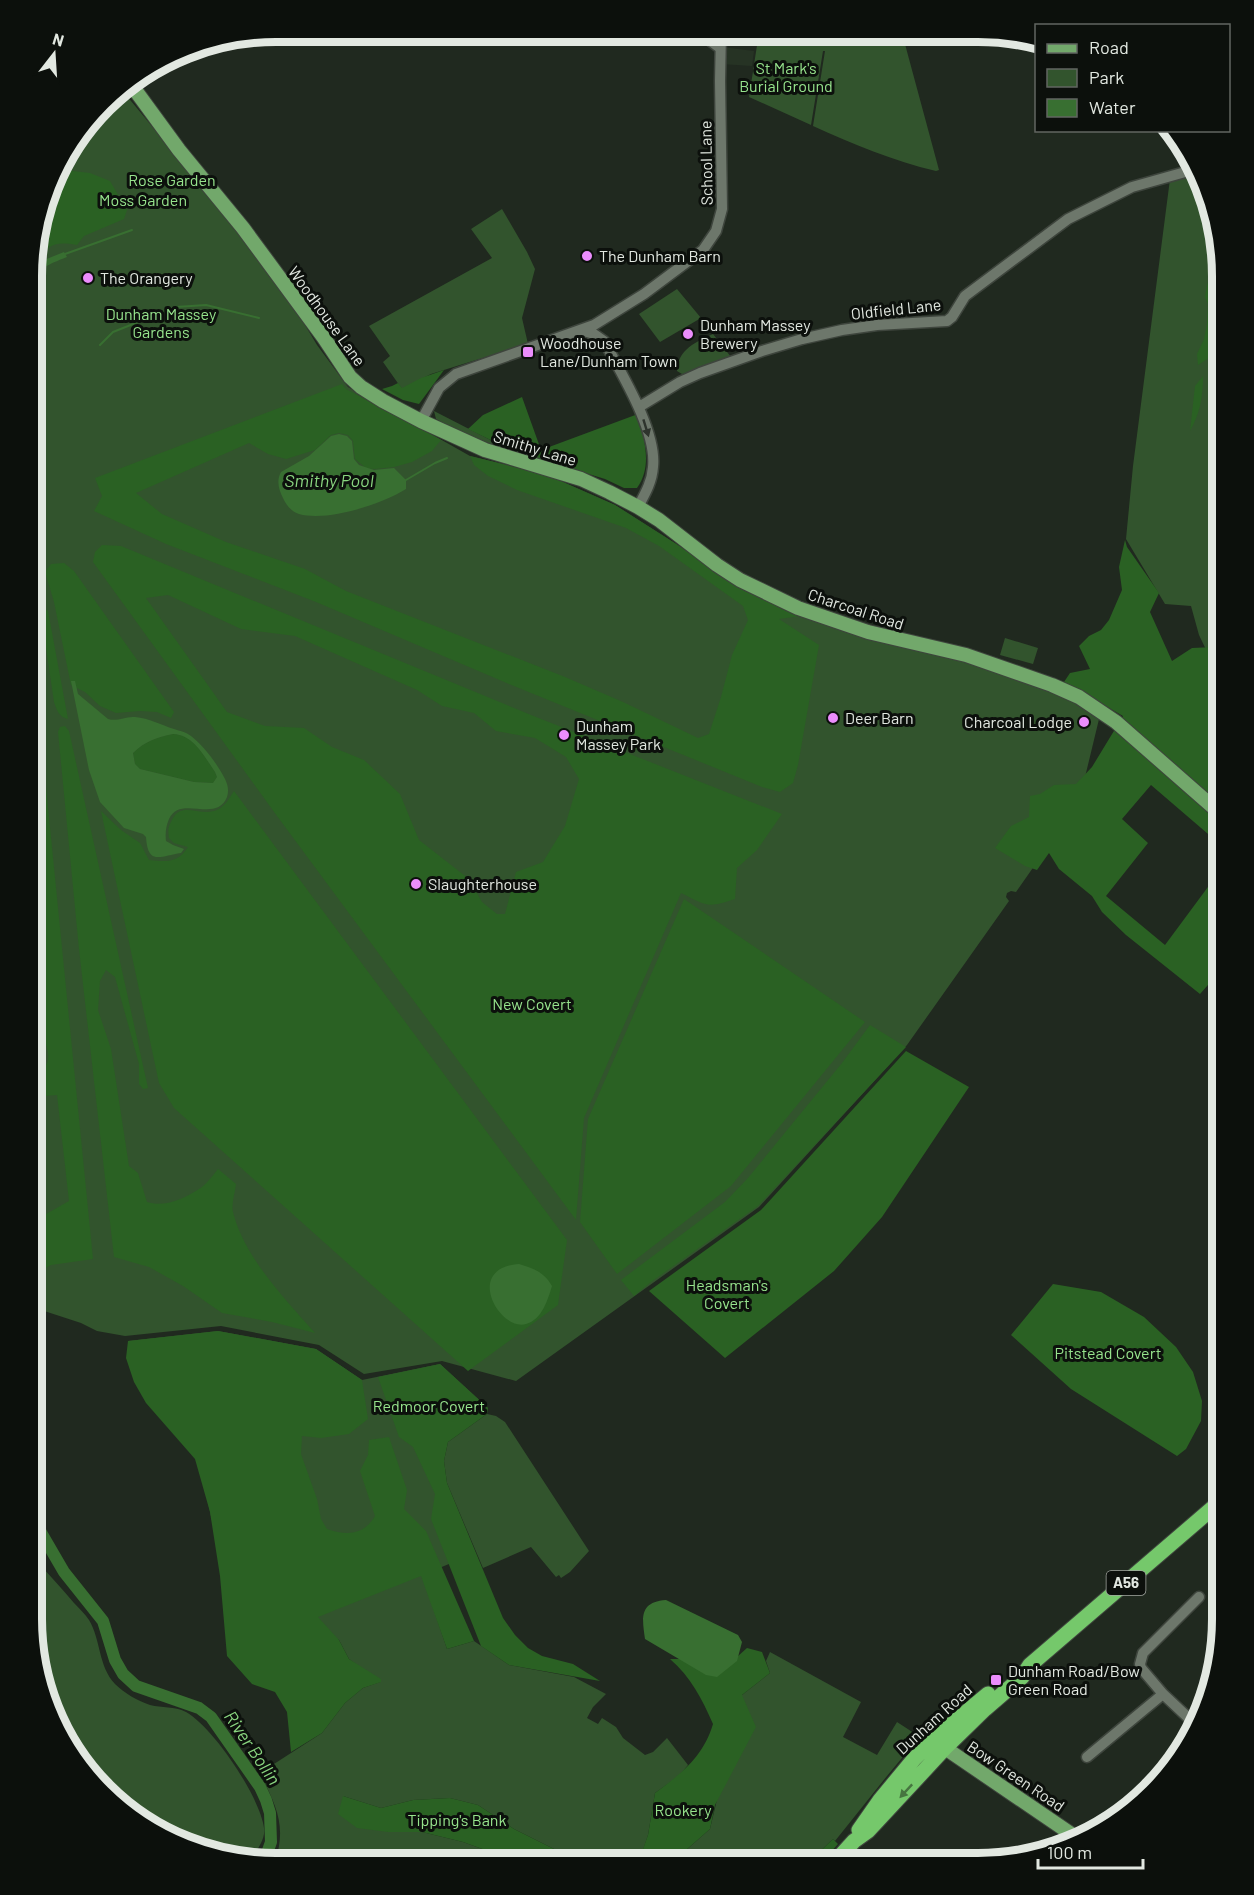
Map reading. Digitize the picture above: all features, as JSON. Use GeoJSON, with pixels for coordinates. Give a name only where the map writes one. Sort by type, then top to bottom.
{"type":"FeatureCollection","features":[{"type":"Feature","properties":{"kind":"highway","name":"Dunham Road"},"geometry":{"type":"LineString","coordinates":[[843,1853],[854,1841],[861,1825],[914,1759],[940,1743],[1017,1670],[1030,1665],[1212,1509]]}},
{"type":"Feature","properties":{"kind":"main road","name":"Woodhouse Lane"},"geometry":{"type":"LineString","coordinates":[[135,89],[179,150],[243,228],[350,377],[382,401],[421,421]]}},
{"type":"Feature","properties":{"kind":"main road","name":"Smithy Lane"},"geometry":{"type":"LineString","coordinates":[[421,421],[484,450],[581,480],[638,507]]}},
{"type":"Feature","properties":{"kind":"main road","name":"Charcoal Road"},"geometry":{"type":"LineString","coordinates":[[638,507],[740,580],[798,608],[868,632],[966,655],[1053,685],[1079,697],[1116,722],[1212,806]]}},
{"type":"Feature","properties":{"kind":"main road","name":"Bow Green Road"},"geometry":{"type":"LineString","coordinates":[[940,1743],[1071,1834]]}},
{"type":"Feature","properties":{"kind":"street"},"geometry":{"type":"LineString","coordinates":[[712,42],[720,48]]}},
{"type":"Feature","properties":{"kind":"street","name":"School Lane"},"geometry":{"type":"LineString","coordinates":[[583,331],[606,319],[694,258],[703,250],[716,231],[722,209],[720,42]]}},
{"type":"Feature","properties":{"kind":"street","name":"Oldfield Lane"},"geometry":{"type":"LineString","coordinates":[[639,407],[680,382],[700,373],[802,339],[876,325],[947,321],[965,296],[1068,219],[1132,187],[1187,171]]}},
{"type":"Feature","properties":{"kind":"street"},"geometry":{"type":"LineString","coordinates":[[606,319],[603,330],[604,341],[639,407],[652,447],[654,465],[650,482],[638,507]]}},
{"type":"Feature","properties":{"kind":"street"},"geometry":{"type":"LineString","coordinates":[[421,421],[440,388],[456,374],[583,331],[594,334],[604,341]]}},
{"type":"Feature","properties":{"kind":"street"},"geometry":{"type":"LineString","coordinates":[[1189,1719],[1163,1694],[1141,1668],[1141,1657],[1199,1597]]}},
{"type":"Feature","properties":{"kind":"street"},"geometry":{"type":"LineString","coordinates":[[1087,1757],[1163,1694]]}},
{"type":"Feature","properties":{"kind":"shaded area"},"geometry":{"type":"Polygon","coordinates":[[[722,47],[754,51],[752,66],[721,64],[722,47]]]}},
{"type":"Feature","properties":{"kind":"green space","name":"St Mark's Burial Ground"},"geometry":{"type":"Polygon","coordinates":[[[758,42],[904,42],[939,170],[920,167],[889,157],[813,126],[825,51],[823,51],[811,125],[749,97],[758,42]]]}},
{"type":"Feature","properties":{"kind":"green space","name":"Dunham Massey Park"},"geometry":{"type":"Polygon","coordinates":[[[127,96],[286,293],[317,345],[348,387],[470,456],[547,475],[615,505],[750,591],[801,616],[846,632],[965,660],[1047,689],[1100,715],[1079,802],[1016,892],[1007,893],[1006,897],[1009,901],[907,1045],[759,1207],[516,1381],[442,1361],[364,1374],[319,1345],[221,1326],[125,1336],[97,1331],[81,1323],[42,1310],[42,276],[46,230],[54,201],[66,173],[90,134],[127,96]]]}},
{"type":"Feature","properties":{"kind":"green space"},"geometry":{"type":"Polygon","coordinates":[[[67,170],[90,173],[110,181],[127,210],[124,219],[84,236],[77,245],[57,244],[44,251],[46,230],[54,201],[67,170]]]}},
{"type":"Feature","properties":{"kind":"green space"},"geometry":{"type":"Polygon","coordinates":[[[1188,174],[1200,201],[1210,245],[1212,276],[1212,662],[1199,635],[1191,606],[1165,604],[1126,539],[1133,466],[1170,179],[1188,174]]]}},
{"type":"Feature","properties":{"kind":"green space"},"geometry":{"type":"Polygon","coordinates":[[[502,209],[535,269],[522,318],[528,344],[431,374],[402,389],[383,362],[390,356],[369,326],[492,258],[471,229],[502,209]]]}},
{"type":"Feature","properties":{"kind":"green space"},"geometry":{"type":"Polygon","coordinates":[[[1212,274],[1212,351],[1209,358],[1198,365],[1197,354],[1204,339],[1207,324],[1208,304],[1205,297],[1212,274]]]}},
{"type":"Feature","properties":{"kind":"green space"},"geometry":{"type":"Polygon","coordinates":[[[677,289],[701,318],[660,342],[639,314],[677,289]]]}},
{"type":"Feature","properties":{"kind":"green space"},"geometry":{"type":"Polygon","coordinates":[[[713,334],[731,357],[694,372],[682,374],[677,371],[678,363],[684,352],[694,343],[713,334]]]}},
{"type":"Feature","properties":{"kind":"green space"},"geometry":{"type":"Polygon","coordinates":[[[444,370],[419,404],[403,400],[382,389],[398,383],[402,388],[444,370]]]}},
{"type":"Feature","properties":{"kind":"green space"},"geometry":{"type":"Polygon","coordinates":[[[1203,376],[1200,405],[1190,431],[1195,386],[1203,376]]]}},
{"type":"Feature","properties":{"kind":"green space"},"geometry":{"type":"Polygon","coordinates":[[[342,384],[346,389],[441,440],[432,451],[412,462],[374,469],[366,468],[355,459],[353,441],[348,435],[339,433],[331,435],[315,450],[286,459],[268,454],[249,443],[136,493],[162,514],[226,542],[305,569],[346,591],[565,677],[698,738],[709,734],[732,655],[748,620],[743,606],[659,546],[626,528],[517,490],[488,476],[474,465],[470,456],[547,475],[615,505],[750,591],[801,616],[779,619],[819,645],[793,783],[780,792],[762,787],[316,602],[166,544],[94,511],[102,496],[95,478],[342,384]]]}},
{"type":"Feature","properties":{"kind":"green space"},"geometry":{"type":"Polygon","coordinates":[[[522,397],[541,450],[638,414],[645,443],[646,462],[642,480],[637,488],[624,488],[605,479],[513,451],[468,429],[483,415],[522,397]]]}},
{"type":"Feature","properties":{"kind":"green space"},"geometry":{"type":"Polygon","coordinates":[[[434,411],[512,451],[445,424],[436,419],[434,411]]]}},
{"type":"Feature","properties":{"kind":"green space"},"geometry":{"type":"Polygon","coordinates":[[[1125,540],[1127,547],[1159,593],[1150,612],[1172,661],[1192,648],[1212,647],[1212,837],[1151,785],[1122,819],[1148,843],[1106,896],[1165,945],[1212,882],[1212,980],[1200,994],[1126,935],[1102,912],[1092,896],[1059,869],[1049,853],[1037,870],[1025,866],[995,848],[1011,826],[1029,817],[1030,796],[1040,794],[1054,785],[1076,784],[1092,767],[1123,716],[1064,682],[1070,673],[1090,669],[1079,646],[1089,636],[1101,630],[1109,620],[1122,590],[1119,567],[1125,540]]]}},
{"type":"Feature","properties":{"kind":"green space","name":"New Covert"},"geometry":{"type":"Polygon","coordinates":[[[102,545],[121,546],[531,715],[782,814],[757,850],[737,868],[735,899],[712,905],[681,893],[584,1118],[576,1220],[277,816],[93,562],[95,552],[102,545]],[[168,595],[146,598],[227,712],[265,726],[304,728],[332,747],[364,760],[400,794],[419,840],[469,879],[482,902],[497,914],[505,914],[516,872],[543,862],[565,826],[579,779],[566,757],[535,738],[496,731],[474,713],[442,706],[417,690],[295,636],[241,629],[168,595]]]}},
{"type":"Feature","properties":{"kind":"green space"},"geometry":{"type":"Polygon","coordinates":[[[64,563],[74,571],[174,712],[171,718],[157,712],[116,713],[100,706],[85,692],[71,685],[54,602],[45,572],[51,564],[64,563]]]}},
{"type":"Feature","properties":{"kind":"green space"},"geometry":{"type":"Polygon","coordinates":[[[43,607],[48,611],[68,719],[62,717],[54,702],[43,607]]]}},
{"type":"Feature","properties":{"kind":"green space"},"geometry":{"type":"Polygon","coordinates":[[[1005,638],[1038,648],[1033,664],[1000,655],[1005,638]]]}},
{"type":"Feature","properties":{"kind":"green space"},"geometry":{"type":"Polygon","coordinates":[[[65,726],[69,731],[148,1088],[143,1089],[139,1084],[139,1064],[115,977],[106,970],[100,981],[98,1010],[111,1049],[129,1166],[138,1173],[147,1202],[154,1204],[168,1203],[189,1195],[204,1185],[218,1169],[236,1184],[233,1212],[246,1245],[267,1277],[315,1333],[222,1313],[183,1286],[149,1267],[114,1257],[79,949],[58,732],[60,727],[65,726]]]}},
{"type":"Feature","properties":{"kind":"green space"},"geometry":{"type":"Polygon","coordinates":[[[173,734],[187,738],[198,747],[215,772],[217,777],[213,783],[194,782],[140,769],[135,764],[133,753],[137,749],[151,740],[173,734]]]}},
{"type":"Feature","properties":{"kind":"green space"},"geometry":{"type":"Polygon","coordinates":[[[42,757],[93,1259],[51,1265],[42,1270],[42,1216],[69,1201],[57,1095],[42,1097],[42,1069],[48,1062],[45,1042],[42,1040],[42,757]]]}},
{"type":"Feature","properties":{"kind":"green space"},"geometry":{"type":"Polygon","coordinates":[[[234,791],[567,1240],[558,1305],[468,1371],[174,1108],[159,1083],[101,811],[121,830],[140,843],[149,860],[172,860],[180,856],[188,847],[174,843],[169,838],[169,827],[176,814],[187,810],[205,812],[219,809],[234,791]]]}},
{"type":"Feature","properties":{"kind":"green space"},"geometry":{"type":"Polygon","coordinates":[[[684,899],[865,1022],[731,1186],[617,1274],[580,1222],[588,1119],[684,899]]]}},
{"type":"Feature","properties":{"kind":"green space"},"geometry":{"type":"Polygon","coordinates":[[[870,1025],[906,1047],[758,1206],[634,1296],[621,1280],[725,1202],[748,1178],[870,1025]]]}},
{"type":"Feature","properties":{"kind":"green space","name":"Headsman's Covert"},"geometry":{"type":"Polygon","coordinates":[[[906,1051],[969,1087],[882,1217],[834,1271],[725,1358],[649,1291],[761,1210],[906,1051]]]}},
{"type":"Feature","properties":{"kind":"green space","name":"Pitstead Covert"},"geometry":{"type":"Polygon","coordinates":[[[1053,1284],[1101,1292],[1144,1317],[1176,1347],[1193,1372],[1202,1401],[1201,1421],[1186,1449],[1177,1456],[1071,1389],[1011,1335],[1053,1284]]]}},
{"type":"Feature","properties":{"kind":"green space"},"geometry":{"type":"Polygon","coordinates":[[[218,1331],[316,1349],[362,1380],[440,1364],[488,1408],[428,1445],[471,1555],[422,1575],[447,1649],[474,1641],[509,1665],[574,1677],[606,1694],[593,1707],[587,1718],[598,1724],[602,1718],[616,1727],[623,1738],[645,1755],[653,1752],[667,1738],[688,1765],[679,1776],[655,1793],[648,1835],[642,1853],[562,1853],[514,1829],[478,1805],[450,1798],[413,1800],[381,1808],[343,1796],[388,1832],[422,1832],[463,1842],[493,1853],[277,1853],[280,1837],[278,1816],[260,1773],[322,1733],[345,1703],[363,1688],[380,1682],[349,1659],[339,1640],[223,1572],[198,1456],[128,1341],[218,1331]]]}},
{"type":"Feature","properties":{"kind":"green space"},"geometry":{"type":"Polygon","coordinates":[[[218,1331],[316,1349],[362,1380],[368,1419],[349,1434],[321,1438],[302,1436],[301,1454],[317,1499],[321,1519],[327,1529],[341,1533],[360,1530],[371,1522],[375,1516],[360,1471],[368,1455],[369,1440],[389,1437],[407,1490],[404,1509],[426,1531],[474,1641],[447,1649],[421,1576],[318,1617],[339,1640],[349,1659],[381,1679],[381,1682],[363,1688],[345,1703],[322,1733],[291,1752],[287,1712],[275,1692],[252,1684],[227,1656],[220,1576],[210,1512],[195,1459],[146,1403],[134,1382],[126,1358],[128,1341],[218,1331]]]}},
{"type":"Feature","properties":{"kind":"green space","name":"Redmoor Covert"},"geometry":{"type":"Polygon","coordinates":[[[440,1364],[488,1408],[487,1414],[448,1442],[444,1461],[447,1483],[503,1618],[528,1648],[542,1656],[573,1664],[600,1681],[509,1665],[481,1646],[431,1519],[435,1494],[413,1447],[399,1437],[378,1377],[440,1364]]]}},
{"type":"Feature","properties":{"kind":"green space"},"geometry":{"type":"Polygon","coordinates":[[[487,1414],[496,1416],[505,1422],[589,1551],[570,1572],[561,1578],[559,1575],[556,1577],[531,1547],[483,1568],[447,1483],[444,1461],[448,1442],[487,1414]]]}},
{"type":"Feature","properties":{"kind":"green space"},"geometry":{"type":"Polygon","coordinates":[[[42,1567],[89,1620],[105,1669],[115,1684],[127,1694],[145,1703],[186,1712],[197,1720],[222,1748],[245,1782],[261,1815],[264,1828],[262,1841],[256,1852],[230,1849],[201,1841],[173,1829],[134,1805],[90,1761],[73,1736],[60,1709],[46,1665],[42,1619],[42,1567]]]}},
{"type":"Feature","properties":{"kind":"green space","name":"Rookery"},"geometry":{"type":"Polygon","coordinates":[[[747,1648],[762,1652],[770,1673],[742,1695],[756,1727],[715,1805],[710,1829],[685,1853],[642,1853],[648,1835],[655,1793],[683,1771],[697,1755],[704,1746],[713,1724],[695,1689],[670,1659],[691,1659],[727,1666],[747,1648]]]}},
{"type":"Feature","properties":{"kind":"green space"},"geometry":{"type":"Polygon","coordinates":[[[770,1652],[861,1702],[843,1737],[877,1755],[897,1722],[917,1735],[916,1741],[835,1841],[833,1839],[818,1853],[685,1853],[710,1829],[742,1695],[770,1673],[766,1661],[770,1652]]]}},
{"type":"Feature","properties":{"kind":"green space","name":"Tipping's Bank"},"geometry":{"type":"Polygon","coordinates":[[[343,1796],[381,1808],[413,1800],[450,1798],[478,1805],[514,1829],[562,1853],[493,1853],[463,1842],[422,1832],[388,1832],[357,1828],[338,1814],[343,1796]]]}},
{"type":"Feature","properties":{"kind":"green space"},"geometry":{"type":"Polygon","coordinates":[[[833,1839],[838,1844],[830,1853],[818,1853],[833,1839]]]}},
{"type":"Feature","properties":{"kind":"water"},"geometry":{"type":"Polygon","coordinates":[[[64,252],[67,257],[42,270],[43,260],[64,252]]]}},
{"type":"Feature","properties":{"kind":"water"},"geometry":{"type":"Polygon","coordinates":[[[42,291],[46,304],[42,308],[42,291]]]}},
{"type":"Feature","properties":{"kind":"water","name":"Smithy Pool"},"geometry":{"type":"Polygon","coordinates":[[[339,434],[347,436],[352,441],[354,459],[359,465],[374,470],[394,468],[406,480],[406,489],[369,506],[339,514],[311,516],[296,513],[284,501],[278,482],[279,475],[309,456],[331,436],[339,434]]]}},
{"type":"Feature","properties":{"kind":"water"},"geometry":{"type":"Polygon","coordinates":[[[71,681],[75,681],[78,694],[108,719],[131,717],[150,720],[191,736],[206,750],[219,768],[227,784],[228,795],[222,805],[215,808],[189,808],[174,812],[167,824],[166,841],[184,849],[181,853],[156,857],[149,852],[146,837],[143,834],[124,828],[100,802],[89,770],[71,681]],[[173,734],[151,740],[133,753],[135,764],[140,769],[194,782],[213,783],[217,777],[207,759],[193,742],[173,734]]]}},
{"type":"Feature","properties":{"kind":"water"},"geometry":{"type":"Polygon","coordinates":[[[519,1264],[538,1271],[552,1286],[540,1314],[532,1322],[526,1324],[516,1324],[506,1319],[492,1298],[490,1287],[493,1276],[502,1268],[519,1264]]]}},
{"type":"Feature","properties":{"kind":"water"},"geometry":{"type":"Polygon","coordinates":[[[666,1600],[738,1635],[742,1642],[737,1661],[717,1677],[706,1675],[645,1639],[644,1612],[651,1604],[666,1600]]]}},
{"type":"Feature","properties":{"kind":"waterway"},"geometry":{"type":"LineString","coordinates":[[65,254],[132,230]]}},
{"type":"Feature","properties":{"kind":"waterway"},"geometry":{"type":"LineString","coordinates":[[100,345],[113,332],[176,307],[206,305],[259,318]]}},
{"type":"Feature","properties":{"kind":"waterway"},"geometry":{"type":"LineString","coordinates":[[406,480],[447,458]]}},
{"type":"Feature","properties":{"kind":"waterway","name":"River Bollin"},"geometry":{"type":"LineString","coordinates":[[42,1534],[64,1572],[103,1621],[115,1660],[123,1674],[136,1686],[199,1708],[211,1717],[260,1787],[266,1800],[270,1813],[271,1842],[267,1852]]}},
{"type":"Feature","properties":{"kind":"waterway"},"geometry":{"type":"LineString","coordinates":[[364,1850],[370,1853]]}},
{"type":"Feature","properties":{"kind":"place","name":"The Dunham Barn"},"geometry":{"type":"Point","coordinates":[587,256]}},
{"type":"Feature","properties":{"kind":"place","name":"The Orangery"},"geometry":{"type":"Point","coordinates":[88,278]}},
{"type":"Feature","properties":{"kind":"place","name":"Dunham Massey Brewery"},"geometry":{"type":"Point","coordinates":[688,334]}},
{"type":"Feature","properties":{"kind":"place","name":"Woodhouse Lane/Dunham Town"},"geometry":{"type":"Point","coordinates":[528,352]}},
{"type":"Feature","properties":{"kind":"place","name":"Deer Barn"},"geometry":{"type":"Point","coordinates":[833,718]}},
{"type":"Feature","properties":{"kind":"place","name":"Charcoal Lodge"},"geometry":{"type":"Point","coordinates":[1084,722]}},
{"type":"Feature","properties":{"kind":"place","name":"Dunham Massey Park"},"geometry":{"type":"Point","coordinates":[564,735]}},
{"type":"Feature","properties":{"kind":"place","name":"Slaughterhouse"},"geometry":{"type":"Point","coordinates":[416,884]}},
{"type":"Feature","properties":{"kind":"place","name":"Dunham Road/Bow Green Road"},"geometry":{"type":"Point","coordinates":[996,1680]}},
{"type":"Feature","properties":{"kind":"park label","name":"Rose Garden"},"geometry":{"type":"Point","coordinates":[172,180]}},
{"type":"Feature","properties":{"kind":"park label","name":"Moss Garden"},"geometry":{"type":"Point","coordinates":[143,200]}},
{"type":"Feature","properties":{"kind":"park label","name":"Dunham Massey Gardens"},"geometry":{"type":"Point","coordinates":[161,323]}}]}
